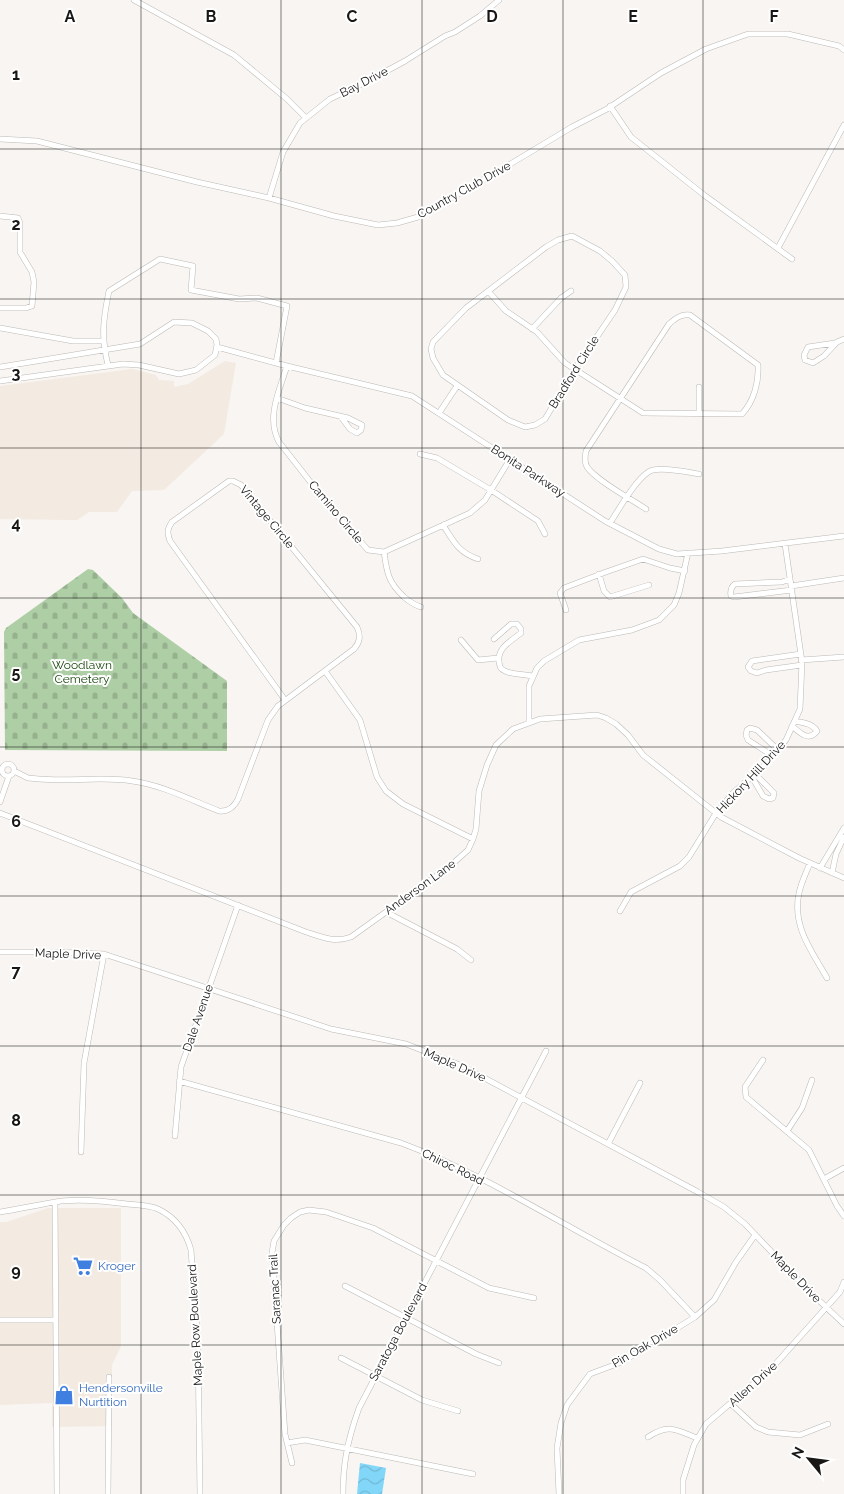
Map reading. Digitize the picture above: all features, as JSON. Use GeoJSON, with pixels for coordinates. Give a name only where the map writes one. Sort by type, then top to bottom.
{"type":"FeatureCollection","features":[{"type":"Feature","properties":{"kind":"street"},"geometry":{"type":"LineString","coordinates":[[134,0],[234,55],[287,99],[306,118]]}},
{"type":"Feature","properties":{"kind":"street","name":"Bay Drive"},"geometry":{"type":"LineString","coordinates":[[269,198],[283,152],[300,123],[330,99],[384,72],[455,32],[480,16],[499,0]]}},
{"type":"Feature","properties":{"kind":"street","name":"Country Club Drive"},"geometry":{"type":"LineString","coordinates":[[0,139],[37,141],[197,182],[269,198],[334,216],[378,225],[397,223],[418,216],[610,106],[668,69],[706,49],[748,34],[788,34],[838,46],[844,50]]}},
{"type":"Feature","properties":{"kind":"street"},"geometry":{"type":"LineString","coordinates":[[610,106],[631,137],[704,195],[792,259]]}},
{"type":"Feature","properties":{"kind":"street"},"geometry":{"type":"LineString","coordinates":[[778,248],[844,126]]}},
{"type":"Feature","properties":{"kind":"street"},"geometry":{"type":"LineString","coordinates":[[0,216],[18,218],[20,223],[20,252],[32,272],[34,282],[32,306],[26,308],[0,308]]}},
{"type":"Feature","properties":{"kind":"street","name":"Bradford Circle"},"geometry":{"type":"LineString","coordinates":[[572,236],[600,251],[612,261],[625,275],[626,287],[615,310],[576,368],[545,419],[535,425],[525,427],[508,420],[443,376],[433,358],[431,349],[433,342],[466,308],[546,247],[558,240],[572,236]]}},
{"type":"Feature","properties":{"kind":"street"},"geometry":{"type":"LineString","coordinates":[[108,365],[103,321],[109,291],[160,259],[193,266],[191,290],[238,299],[258,298],[287,306],[276,363]]}},
{"type":"Feature","properties":{"kind":"street"},"geometry":{"type":"LineString","coordinates":[[488,291],[506,311],[532,329],[552,347],[565,363],[576,368],[619,398],[643,413],[742,414],[750,406],[759,375],[758,365],[690,315],[684,314],[669,324],[619,398],[586,451],[585,458],[587,466],[603,481],[646,509]]}},
{"type":"Feature","properties":{"kind":"street"},"geometry":{"type":"LineString","coordinates":[[532,329],[561,298],[571,292]]}},
{"type":"Feature","properties":{"kind":"street"},"geometry":{"type":"LineString","coordinates":[[0,367],[140,344],[174,322],[192,323],[208,331],[216,338],[217,347],[215,355],[196,370],[179,374],[139,365],[123,364],[0,380]]}},
{"type":"Feature","properties":{"kind":"street"},"geometry":{"type":"LineString","coordinates":[[0,328],[73,341],[104,341]]}},
{"type":"Feature","properties":{"kind":"street"},"geometry":{"type":"LineString","coordinates":[[837,342],[818,361],[813,363],[805,360],[804,355],[808,347],[844,339]]}},
{"type":"Feature","properties":{"kind":"street","name":"Bonita Parkway"},"geometry":{"type":"LineString","coordinates":[[217,347],[412,396],[610,523],[659,549],[677,554],[785,544],[844,536]]}},
{"type":"Feature","properties":{"kind":"street","name":"Camino Circle"},"geometry":{"type":"LineString","coordinates":[[287,366],[277,398],[273,419],[274,433],[334,512],[368,550],[384,552]]}},
{"type":"Feature","properties":{"kind":"street"},"geometry":{"type":"LineString","coordinates":[[439,413],[457,386]]}},
{"type":"Feature","properties":{"kind":"street"},"geometry":{"type":"LineString","coordinates":[[699,387],[699,414]]}},
{"type":"Feature","properties":{"kind":"street"},"geometry":{"type":"LineString","coordinates":[[277,398],[305,408],[341,417]]}},
{"type":"Feature","properties":{"kind":"street"},"geometry":{"type":"LineString","coordinates":[[420,454],[437,458],[491,490],[538,521],[544,534]]}},
{"type":"Feature","properties":{"kind":"street"},"geometry":{"type":"LineString","coordinates":[[421,607],[413,605],[394,587],[387,574],[384,552],[470,513],[485,500],[510,459]]}},
{"type":"Feature","properties":{"kind":"street"},"geometry":{"type":"LineString","coordinates":[[610,523],[638,480],[647,471],[655,469],[699,474]]}},
{"type":"Feature","properties":{"kind":"street","name":"Vintage Circle"},"geometry":{"type":"LineString","coordinates":[[14,771],[28,778],[39,780],[122,779],[142,782],[219,811],[225,811],[232,807],[238,799],[268,720],[278,706],[357,645],[360,637],[357,628],[241,485],[234,481],[225,483],[172,522],[168,535],[170,541],[285,700]]}},
{"type":"Feature","properties":{"kind":"street"},"geometry":{"type":"LineString","coordinates":[[443,525],[457,547],[467,555],[478,559]]}},
{"type":"Feature","properties":{"kind":"street","name":"Hickory Hill Drive"},"geometry":{"type":"LineString","coordinates":[[620,911],[632,892],[681,865],[689,857],[716,813],[773,756],[786,740],[800,709],[801,659],[785,544]]}},
{"type":"Feature","properties":{"kind":"street"},"geometry":{"type":"LineString","coordinates":[[529,723],[529,686],[537,668],[544,661],[579,640],[632,630],[659,620],[674,605],[680,593],[688,553]]}},
{"type":"Feature","properties":{"kind":"street"},"geometry":{"type":"LineString","coordinates":[[566,610],[561,591],[599,574],[643,560],[685,571]]}},
{"type":"Feature","properties":{"kind":"street"},"geometry":{"type":"LineString","coordinates":[[599,574],[604,591],[610,597],[649,585]]}},
{"type":"Feature","properties":{"kind":"street"},"geometry":{"type":"LineString","coordinates":[[790,579],[782,582],[735,584],[732,586],[731,596],[791,588],[844,578]]}},
{"type":"Feature","properties":{"kind":"street"},"geometry":{"type":"LineString","coordinates":[[494,639],[511,624],[517,624],[521,629],[521,633],[502,648],[498,658],[500,667],[502,670],[532,676]]}},
{"type":"Feature","properties":{"kind":"street"},"geometry":{"type":"LineString","coordinates":[[461,640],[478,660],[498,658]]}},
{"type":"Feature","properties":{"kind":"street"},"geometry":{"type":"LineString","coordinates":[[801,659],[757,673],[751,671],[748,667],[752,661],[844,657]]}},
{"type":"Feature","properties":{"kind":"street"},"geometry":{"type":"LineString","coordinates":[[325,671],[360,720],[377,777],[386,791],[403,804],[474,839],[479,790],[496,745],[513,729],[540,719],[597,715],[616,724],[628,734],[643,755],[716,813],[810,863],[844,878]]}},
{"type":"Feature","properties":{"kind":"street"},"geometry":{"type":"LineString","coordinates":[[773,756],[748,740],[747,730],[750,728],[756,730],[778,750]]}},
{"type":"Feature","properties":{"kind":"street"},"geometry":{"type":"LineString","coordinates":[[0,802],[9,776],[14,771],[12,765],[4,765],[3,772],[9,776]]}},
{"type":"Feature","properties":{"kind":"street"},"geometry":{"type":"LineString","coordinates":[[754,775],[774,792],[773,798],[769,799],[763,796],[754,775]]}},
{"type":"Feature","properties":{"kind":"street","name":"Anderson Lane"},"geometry":{"type":"LineString","coordinates":[[0,813],[325,939],[342,940],[351,937],[449,867],[468,850],[474,839]]}},
{"type":"Feature","properties":{"kind":"street"},"geometry":{"type":"LineString","coordinates":[[820,868],[844,828]]}},
{"type":"Feature","properties":{"kind":"street"},"geometry":{"type":"LineString","coordinates":[[832,873],[836,854],[844,837]]}},
{"type":"Feature","properties":{"kind":"street"},"geometry":{"type":"LineString","coordinates":[[810,863],[799,891],[797,918],[805,938],[827,978]]}},
{"type":"Feature","properties":{"kind":"street","name":"Dale Avenue"},"geometry":{"type":"LineString","coordinates":[[176,1136],[181,1067],[238,904]]}},
{"type":"Feature","properties":{"kind":"street"},"geometry":{"type":"LineString","coordinates":[[386,912],[456,949],[471,960]]}},
{"type":"Feature","properties":{"kind":"street","name":"Maple Drive"},"geometry":{"type":"LineString","coordinates":[[0,952],[104,954],[331,1029],[406,1044],[460,1065],[724,1207],[745,1224],[826,1308],[844,1324]]}},
{"type":"Feature","properties":{"kind":"street"},"geometry":{"type":"LineString","coordinates":[[81,1152],[84,1063],[104,954]]}},
{"type":"Feature","properties":{"kind":"street","name":"Saratoga Boulevard"},"geometry":{"type":"LineString","coordinates":[[343,1494],[343,1468],[358,1408],[546,1051]]}},
{"type":"Feature","properties":{"kind":"street"},"geometry":{"type":"LineString","coordinates":[[763,1060],[746,1087],[745,1094],[754,1105],[808,1150],[844,1216]]}},
{"type":"Feature","properties":{"kind":"street"},"geometry":{"type":"LineString","coordinates":[[787,1131],[802,1108],[812,1080]]}},
{"type":"Feature","properties":{"kind":"street","name":"Chiroc Road"},"geometry":{"type":"LineString","coordinates":[[179,1081],[401,1143],[428,1153],[646,1268],[695,1317]]}},
{"type":"Feature","properties":{"kind":"street"},"geometry":{"type":"LineString","coordinates":[[608,1144],[640,1083]]}},
{"type":"Feature","properties":{"kind":"street"},"geometry":{"type":"LineString","coordinates":[[824,1179],[844,1168]]}},
{"type":"Feature","properties":{"kind":"street","name":"Maple Row Boulevard"},"geometry":{"type":"LineString","coordinates":[[0,1212],[55,1203],[105,1201],[158,1209],[182,1228],[188,1239],[193,1269],[198,1344],[200,1494]]}},
{"type":"Feature","properties":{"kind":"street"},"geometry":{"type":"LineString","coordinates":[[55,1203],[57,1494]]}},
{"type":"Feature","properties":{"kind":"street","name":"Saranac Trail"},"geometry":{"type":"LineString","coordinates":[[292,1462],[285,1434],[272,1253],[274,1241],[284,1225],[300,1212],[309,1210],[326,1212],[373,1228],[490,1288],[534,1298]]}},
{"type":"Feature","properties":{"kind":"street","name":"Pin Oak Drive"},"geometry":{"type":"LineString","coordinates":[[558,1494],[557,1448],[561,1423],[567,1405],[590,1374],[622,1362],[695,1317],[714,1300],[736,1262],[755,1235]]}},
{"type":"Feature","properties":{"kind":"street","name":"Allen Drive"},"geometry":{"type":"LineString","coordinates":[[683,1494],[683,1480],[694,1445],[706,1424],[772,1368],[840,1292],[844,1282]]}},
{"type":"Feature","properties":{"kind":"street"},"geometry":{"type":"LineString","coordinates":[[345,1286],[476,1354],[499,1363]]}},
{"type":"Feature","properties":{"kind":"street"},"geometry":{"type":"LineString","coordinates":[[0,1320],[56,1320]]}},
{"type":"Feature","properties":{"kind":"street"},"geometry":{"type":"LineString","coordinates":[[341,1358],[422,1400],[458,1411]]}},
{"type":"Feature","properties":{"kind":"street"},"geometry":{"type":"LineString","coordinates":[[108,1494],[109,1377]]}},
{"type":"Feature","properties":{"kind":"street"},"geometry":{"type":"LineString","coordinates":[[731,1404],[756,1427],[768,1432],[800,1435],[828,1424]]}},
{"type":"Feature","properties":{"kind":"street"},"geometry":{"type":"LineString","coordinates":[[648,1437],[660,1429],[668,1428],[698,1438]]}},
{"type":"Feature","properties":{"kind":"street"},"geometry":{"type":"LineString","coordinates":[[287,1443],[305,1440],[473,1474]]}},
{"type":"Feature","properties":{"kind":"shaded area"},"geometry":{"type":"Polygon","coordinates":[[[225,361],[236,363],[224,434],[164,490],[132,491],[117,512],[89,512],[77,520],[0,519],[0,386],[132,369],[156,375],[159,380],[174,381],[174,387],[188,384],[225,361]]]}},
{"type":"Feature","properties":{"kind":"shaded area"},"geometry":{"type":"Polygon","coordinates":[[[48,1208],[121,1208],[121,1346],[112,1365],[112,1426],[52,1427],[52,1403],[0,1405],[0,1222],[6,1222],[48,1208]]]}},
{"type":"Feature","properties":{"kind":"green space","name":"Woodlawn Cemetery"},"geometry":{"type":"Polygon","coordinates":[[[88,569],[93,570],[122,598],[133,613],[227,681],[227,751],[5,750],[4,632],[6,628],[88,569]]]}},
{"type":"Feature","properties":{"kind":"water"},"geometry":{"type":"Polygon","coordinates":[[[360,1463],[386,1468],[382,1494],[357,1494],[360,1463]]]}},
{"type":"Feature","properties":{"kind":"place","name":"Kroger"},"geometry":{"type":"Point","coordinates":[83,1266]}},
{"type":"Feature","properties":{"kind":"place","name":"Hendersonville Nurtition"},"geometry":{"type":"Point","coordinates":[64,1395]}}]}
